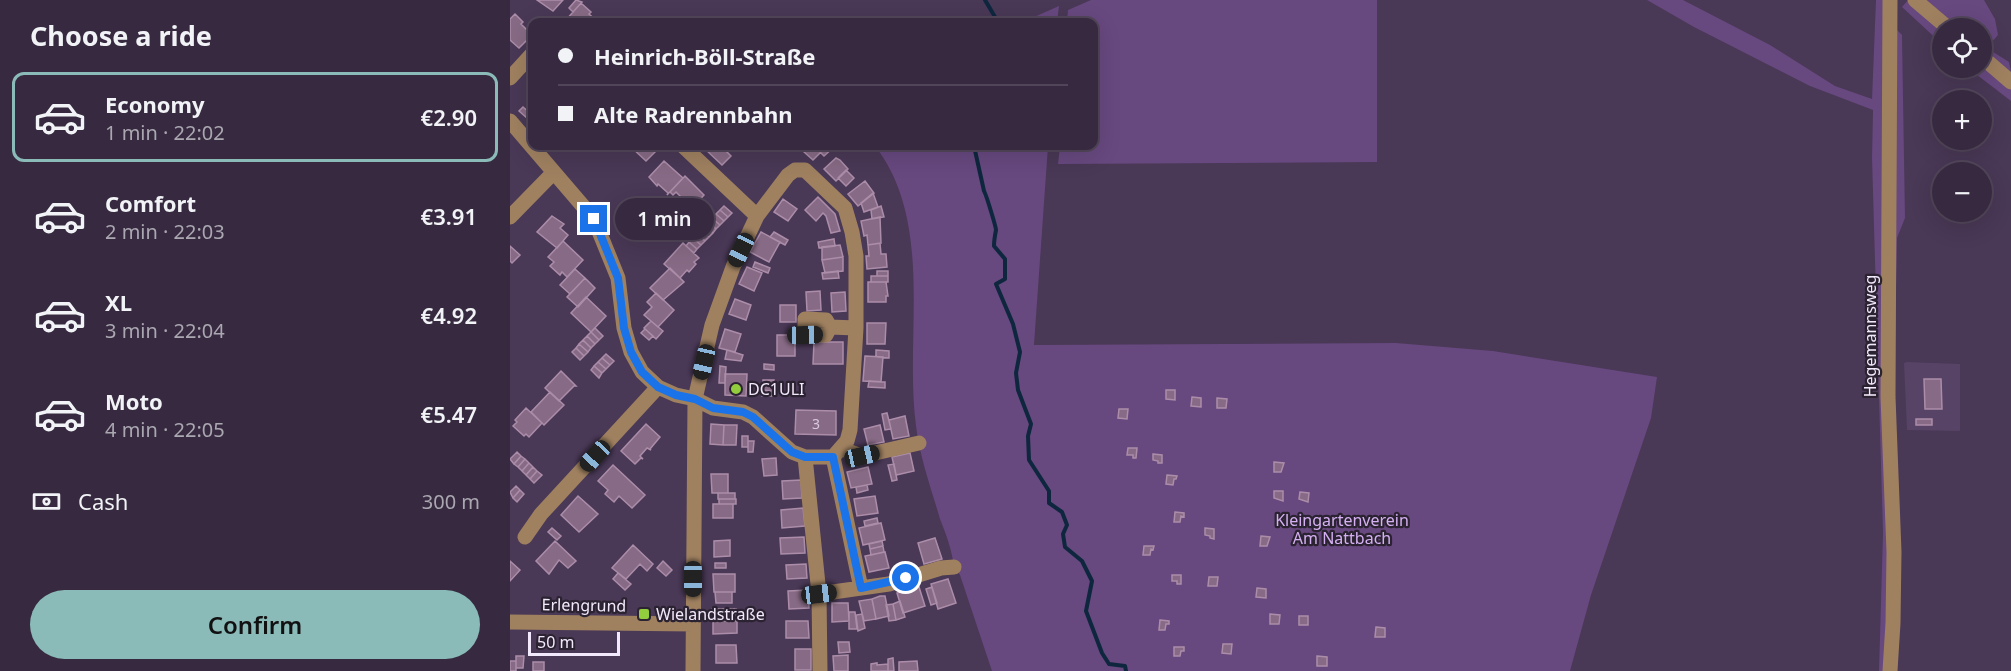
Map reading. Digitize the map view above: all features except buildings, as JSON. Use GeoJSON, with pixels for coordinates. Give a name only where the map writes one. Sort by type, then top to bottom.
{"type":"FeatureCollection","features":[{"type":"Feature","properties":{"kind":"street","name":"Hegemannsweg"},"geometry":{"type":"LineString","coordinates":[[1890,0],[1888,397],[1894,552],[1890,671]]}},
{"type":"Feature","properties":{"kind":"street"},"geometry":{"type":"LineString","coordinates":[[1915,0],[1936,18]]}},
{"type":"Feature","properties":{"kind":"street"},"geometry":{"type":"LineString","coordinates":[[510,78],[528,58]]}},
{"type":"Feature","properties":{"kind":"street"},"geometry":{"type":"LineString","coordinates":[[1992,66],[2011,82]]}},
{"type":"Feature","properties":{"kind":"street"},"geometry":{"type":"LineString","coordinates":[[510,121],[528,142]]}},
{"type":"Feature","properties":{"kind":"street"},"geometry":{"type":"LineString","coordinates":[[535,150],[594,219],[618,278],[624,328],[631,352],[642,372],[658,387],[676,395],[695,399],[713,408],[743,412],[753,417],[792,452],[805,457],[838,453],[862,456],[919,442]]}},
{"type":"Feature","properties":{"kind":"street"},"geometry":{"type":"LineString","coordinates":[[687,150],[757,216]]}},
{"type":"Feature","properties":{"kind":"street"},"geometry":{"type":"LineString","coordinates":[[693,671],[695,399],[712,325],[733,267],[757,216],[788,175],[795,170],[805,170],[845,208],[856,256],[856,328],[850,430],[847,441],[838,453],[861,588]]}},
{"type":"Feature","properties":{"kind":"street"},"geometry":{"type":"LineString","coordinates":[[510,217],[554,172]]}},
{"type":"Feature","properties":{"kind":"street"},"geometry":{"type":"LineString","coordinates":[[830,327],[856,328]]}},
{"type":"Feature","properties":{"kind":"street"},"geometry":{"type":"LineString","coordinates":[[525,537],[549,505],[658,387]]}},
{"type":"Feature","properties":{"kind":"street"},"geometry":{"type":"LineString","coordinates":[[805,457],[819,594],[820,671]]}},
{"type":"Feature","properties":{"kind":"street"},"geometry":{"type":"LineString","coordinates":[[819,594],[889,584],[941,568],[954,567]]}},
{"type":"Feature","properties":{"kind":"street","name":"Erlengrund"},"geometry":{"type":"LineString","coordinates":[[510,622],[693,624]]}},
{"type":"Feature","properties":{"kind":"shaded area"},"geometry":{"type":"Polygon","coordinates":[[[1904,363],[1960,364],[1960,431],[1907,430],[1904,363]]]}},
{"type":"Feature","properties":{"kind":"green space"},"geometry":{"type":"Polygon","coordinates":[[[1091,0],[1377,0],[1377,162],[1058,164],[1060,150],[1098,150],[1098,18],[1067,18],[1068,10],[1091,0]]]}},
{"type":"Feature","properties":{"kind":"green space"},"geometry":{"type":"Polygon","coordinates":[[[1647,0],[1683,0],[1770,45],[1835,86],[1872,99],[1876,0],[1885,0],[1885,18],[1902,35],[1905,218],[1897,238],[1891,541],[1885,671],[1879,671],[1883,533],[1872,158],[1873,110],[1810,86],[1694,27],[1647,0]]]}},
{"type":"Feature","properties":{"kind":"green space"},"geometry":{"type":"Polygon","coordinates":[[[1908,0],[1984,0],[1995,19],[1998,35],[1992,42],[1992,18],[1932,18],[1932,35],[1902,7],[1908,0]]]}},
{"type":"Feature","properties":{"kind":"green space"},"geometry":{"type":"Polygon","coordinates":[[[1059,6],[1058,18],[1032,18],[1059,6]]]}},
{"type":"Feature","properties":{"kind":"green space"},"geometry":{"type":"Polygon","coordinates":[[[1992,51],[2009,62],[2011,72],[2005,81],[2011,86],[2011,101],[1981,78],[1992,78],[1992,51]]]}},
{"type":"Feature","properties":{"kind":"green space","name":"Kleingartenverein Am Nattbach"},"geometry":{"type":"Polygon","coordinates":[[[877,150],[1048,150],[1034,345],[1396,343],[1493,351],[1657,377],[1651,418],[1591,595],[1570,671],[992,671],[960,575],[954,567],[920,450],[913,391],[914,281],[911,245],[905,210],[893,176],[877,150]]]}},
{"type":"Feature","properties":{"kind":"waterway"},"geometry":{"type":"LineString","coordinates":[[985,0],[996,18]]}},
{"type":"Feature","properties":{"kind":"waterway"},"geometry":{"type":"LineString","coordinates":[[975,150],[984,191],[996,228],[994,246],[1005,259],[1005,279],[996,284],[1013,324],[1020,352],[1016,373],[1018,390],[1031,424],[1028,436],[1029,460],[1049,491],[1049,503],[1062,512],[1067,525],[1063,534],[1065,547],[1082,561],[1092,581],[1086,611],[1102,653],[1109,664],[1125,666],[1126,671]]}},
{"type":"Feature","properties":{"kind":"place","name":"DC1ULI"},"geometry":{"type":"Point","coordinates":[736,389]}},
{"type":"Feature","properties":{"kind":"place","name":"Wielandstraße"},"geometry":{"type":"Point","coordinates":[644,614]}},
{"type":"Feature","properties":{"kind":"route"},"geometry":{"type":"LineString","coordinates":[[594,219],[618,278],[624,328],[631,352],[642,372],[658,387],[676,395],[695,399],[713,408],[743,412],[753,417],[792,452],[805,457],[833,457],[861,588],[889,584],[906,578]]}}]}
